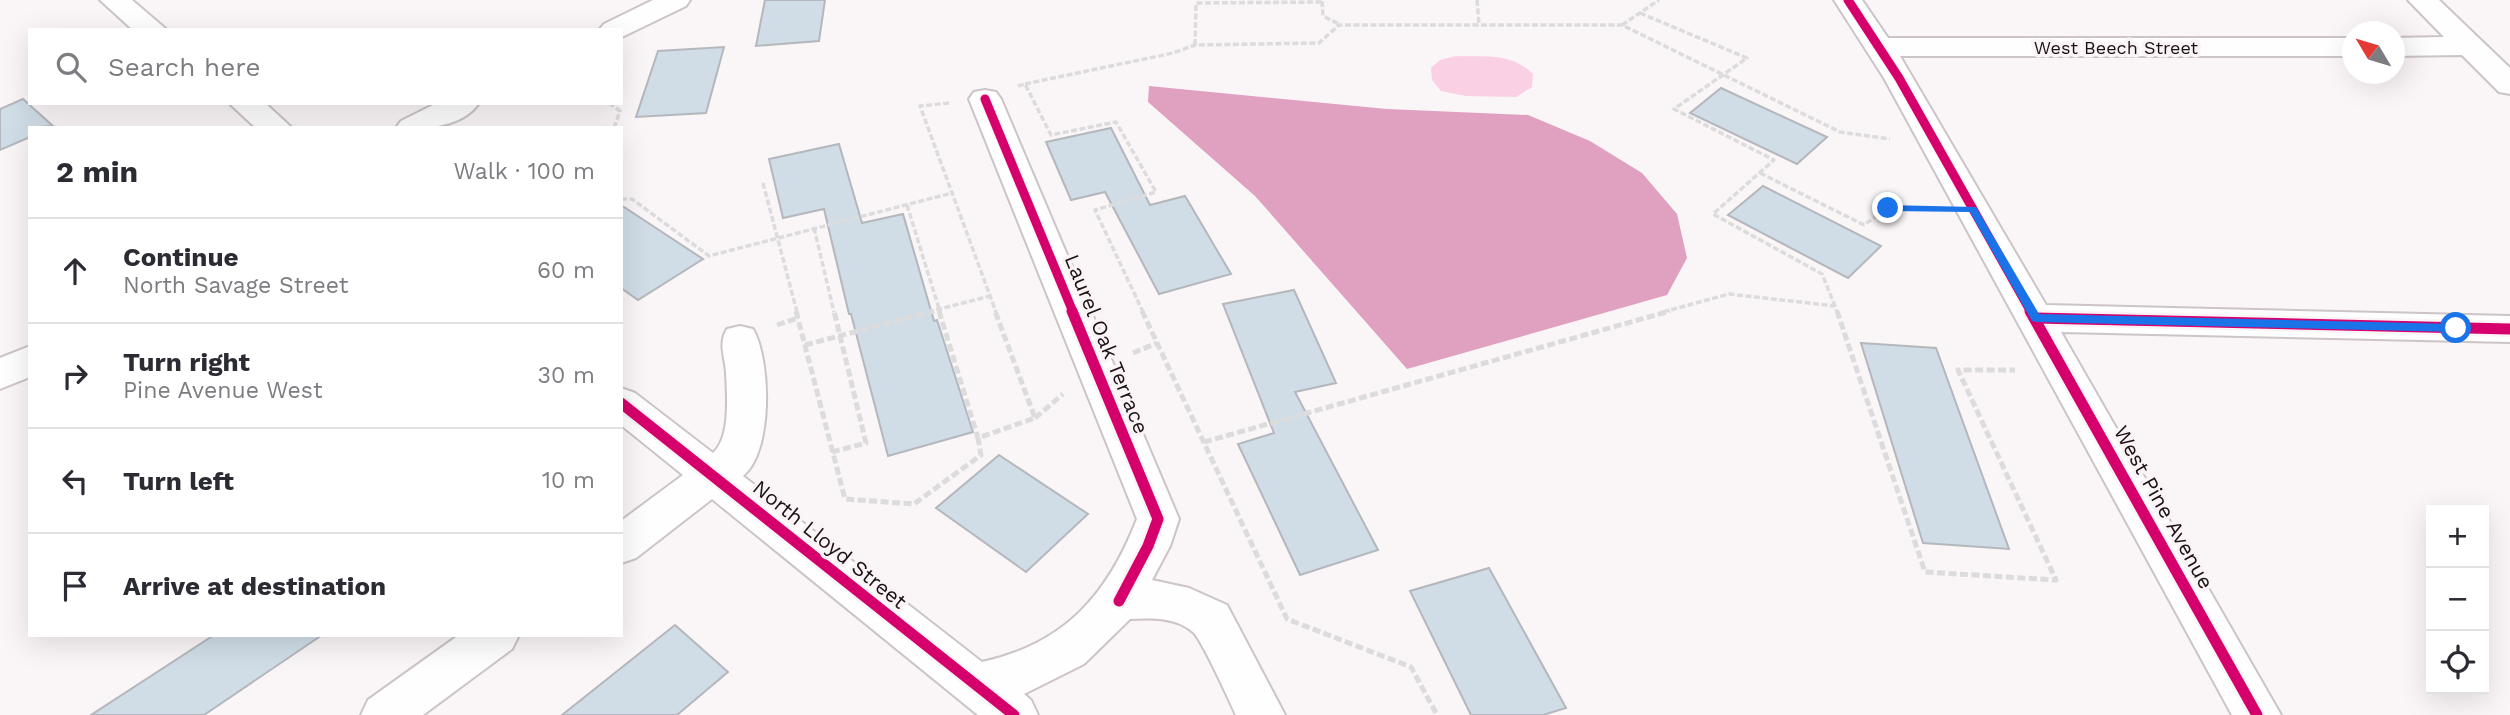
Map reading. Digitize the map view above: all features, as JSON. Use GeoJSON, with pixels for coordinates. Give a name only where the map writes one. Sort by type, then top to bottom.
{"type":"FeatureCollection","features":[{"type":"Feature","properties":{"kind":"street"},"geometry":{"type":"LineString","coordinates":[[114,0],[149,28]]}},
{"type":"Feature","properties":{"kind":"street"},"geometry":{"type":"LineString","coordinates":[[618,28],[676,0]]}},
{"type":"Feature","properties":{"kind":"street","name":"West Pine Avenue"},"geometry":{"type":"LineString","coordinates":[[1848,0],[1880,47],[2036,318],[2257,715]]}},
{"type":"Feature","properties":{"kind":"street"},"geometry":{"type":"LineString","coordinates":[[2422,0],[2510,85]]}},
{"type":"Feature","properties":{"kind":"street"},"geometry":{"type":"LineString","coordinates":[[2405,47],[2469,46]]}},
{"type":"Feature","properties":{"kind":"street","name":"West Beech Street"},"geometry":{"type":"LineString","coordinates":[[1880,47],[2342,47]]}},
{"type":"Feature","properties":{"kind":"street","name":"Laurel Oak Terrace"},"geometry":{"type":"LineString","coordinates":[[975,684],[1024,673],[1069,650],[1119,601],[1149,546],[1158,519],[985,99]]}},
{"type":"Feature","properties":{"kind":"street"},"geometry":{"type":"LineString","coordinates":[[247,105],[274,126]]}},
{"type":"Feature","properties":{"kind":"street"},"geometry":{"type":"LineString","coordinates":[[416,126],[459,105]]}},
{"type":"Feature","properties":{"kind":"street"},"geometry":{"type":"LineString","coordinates":[[2036,318],[2510,329]]}},
{"type":"Feature","properties":{"kind":"street"},"geometry":{"type":"LineString","coordinates":[[623,544],[715,477],[734,460],[745,430],[746,372],[740,339]]}},
{"type":"Feature","properties":{"kind":"street"},"geometry":{"type":"LineString","coordinates":[[0,375],[28,361]]}},
{"type":"Feature","properties":{"kind":"street","name":"North Lloyd Street"},"geometry":{"type":"LineString","coordinates":[[623,405],[1014,715]]}},
{"type":"Feature","properties":{"kind":"street"},"geometry":{"type":"LineString","coordinates":[[1119,601],[1156,599],[1189,607],[1211,619],[1261,715]]}},
{"type":"Feature","properties":{"kind":"street"},"geometry":{"type":"LineString","coordinates":[[385,715],[493,637]]}},
{"type":"Feature","properties":{"kind":"path"},"geometry":{"type":"LineString","coordinates":[[1477,0],[1479,25]]}},
{"type":"Feature","properties":{"kind":"path"},"geometry":{"type":"LineString","coordinates":[[1622,25],[1659,0]]}},
{"type":"Feature","properties":{"kind":"path"},"geometry":{"type":"LineString","coordinates":[[1195,45],[1196,3],[1322,1],[1323,16],[1340,25],[1622,25],[1840,132],[1936,146]]}},
{"type":"Feature","properties":{"kind":"path"},"geometry":{"type":"LineString","coordinates":[[1640,13],[1747,58],[1674,109],[1774,160],[1713,214],[1822,274],[1925,572],[2056,580],[1958,370],[2065,370]]}},
{"type":"Feature","properties":{"kind":"path"},"geometry":{"type":"LineString","coordinates":[[1025,84],[1173,54],[1195,45],[1319,43],[1340,25]]}},
{"type":"Feature","properties":{"kind":"path"},"geometry":{"type":"LineString","coordinates":[[612,105],[620,111],[615,126]]}},
{"type":"Feature","properties":{"kind":"path"},"geometry":{"type":"LineString","coordinates":[[1760,173],[1864,225],[1888,208],[1973,209]]}},
{"type":"Feature","properties":{"kind":"path"},"geometry":{"type":"LineString","coordinates":[[623,199],[632,200],[709,256],[952,193]]}},
{"type":"Feature","properties":{"kind":"path"},"geometry":{"type":"LineString","coordinates":[[907,205],[978,438]]}},
{"type":"Feature","properties":{"kind":"path"},"geometry":{"type":"LineString","coordinates":[[814,228],[866,443],[832,452]]}},
{"type":"Feature","properties":{"kind":"path"},"geometry":{"type":"LineString","coordinates":[[1204,442],[1729,294],[1835,306]]}},
{"type":"Feature","properties":{"kind":"path"},"geometry":{"type":"LineString","coordinates":[[805,345],[990,296]]}},
{"type":"Feature","properties":{"kind":"shaded area"},"geometry":{"type":"Polygon","coordinates":[[[1456,56],[1497,57],[1516,62],[1533,74],[1532,87],[1516,97],[1466,96],[1441,91],[1432,80],[1431,68],[1440,60],[1456,56]]]}},
{"type":"Feature","properties":{"kind":"shaded area"},"geometry":{"type":"Polygon","coordinates":[[[1149,86],[1387,109],[1528,115],[1590,141],[1642,173],[1677,214],[1687,258],[1667,295],[1407,369],[1255,196],[1148,102],[1149,86]]]}},
{"type":"Feature","properties":{"kind":"building"},"geometry":{"type":"Polygon","coordinates":[[[765,0],[825,0],[819,41],[756,46],[765,0]]]}},
{"type":"Feature","properties":{"kind":"building"},"geometry":{"type":"Polygon","coordinates":[[[724,47],[706,113],[636,117],[658,51],[724,47]]]}},
{"type":"Feature","properties":{"kind":"building"},"geometry":{"type":"Polygon","coordinates":[[[1721,88],[1827,137],[1797,164],[1690,113],[1721,88]]]}},
{"type":"Feature","properties":{"kind":"building"},"geometry":{"type":"Polygon","coordinates":[[[23,99],[53,126],[28,126],[28,138],[0,150],[0,109],[23,99]]]}},
{"type":"Feature","properties":{"kind":"building"},"geometry":{"type":"Polygon","coordinates":[[[1111,128],[1150,205],[1185,196],[1231,274],[1159,294],[1105,192],[1071,200],[1046,142],[1111,128]]]}},
{"type":"Feature","properties":{"kind":"building"},"geometry":{"type":"Polygon","coordinates":[[[839,144],[862,223],[903,214],[934,321],[937,320],[973,432],[888,456],[849,314],[824,209],[783,218],[769,159],[839,144]]]}},
{"type":"Feature","properties":{"kind":"building"},"geometry":{"type":"Polygon","coordinates":[[[1763,186],[1881,246],[1848,278],[1728,215],[1763,186]]]}},
{"type":"Feature","properties":{"kind":"building"},"geometry":{"type":"Polygon","coordinates":[[[623,206],[703,259],[638,300],[623,289],[623,206]]]}},
{"type":"Feature","properties":{"kind":"building"},"geometry":{"type":"Polygon","coordinates":[[[1294,290],[1336,383],[1295,392],[1378,550],[1300,575],[1238,444],[1274,433],[1223,304],[1294,290]]]}},
{"type":"Feature","properties":{"kind":"building"},"geometry":{"type":"Polygon","coordinates":[[[1861,343],[1936,348],[2009,549],[1923,543],[1861,343]]]}},
{"type":"Feature","properties":{"kind":"building"},"geometry":{"type":"Polygon","coordinates":[[[999,455],[1088,514],[1026,572],[936,508],[999,455]]]}},
{"type":"Feature","properties":{"kind":"building"},"geometry":{"type":"Polygon","coordinates":[[[1489,568],[1566,708],[1543,715],[1471,715],[1410,591],[1489,568]]]}},
{"type":"Feature","properties":{"kind":"building"},"geometry":{"type":"Polygon","coordinates":[[[675,625],[728,672],[677,715],[562,715],[675,625]]]}},
{"type":"Feature","properties":{"kind":"building"},"geometry":{"type":"Polygon","coordinates":[[[211,637],[319,637],[204,715],[91,715],[211,637]]]}},
{"type":"Feature","properties":{"kind":"cycle path"},"geometry":{"type":"LineString","coordinates":[[1848,0],[1899,78],[2257,715]]}},
{"type":"Feature","properties":{"kind":"cycle path"},"geometry":{"type":"LineString","coordinates":[[985,99],[1158,519],[1148,546],[1119,601]]}},
{"type":"Feature","properties":{"kind":"cycle path"},"geometry":{"type":"LineString","coordinates":[[2036,318],[2510,329]]}},
{"type":"Feature","properties":{"kind":"cycle path"},"geometry":{"type":"LineString","coordinates":[[623,405],[1014,715]]}},
{"type":"Feature","properties":{"kind":"route"},"geometry":{"type":"LineString","coordinates":[[1888,208],[1973,209],[2036,318],[2456,328]]}}]}
